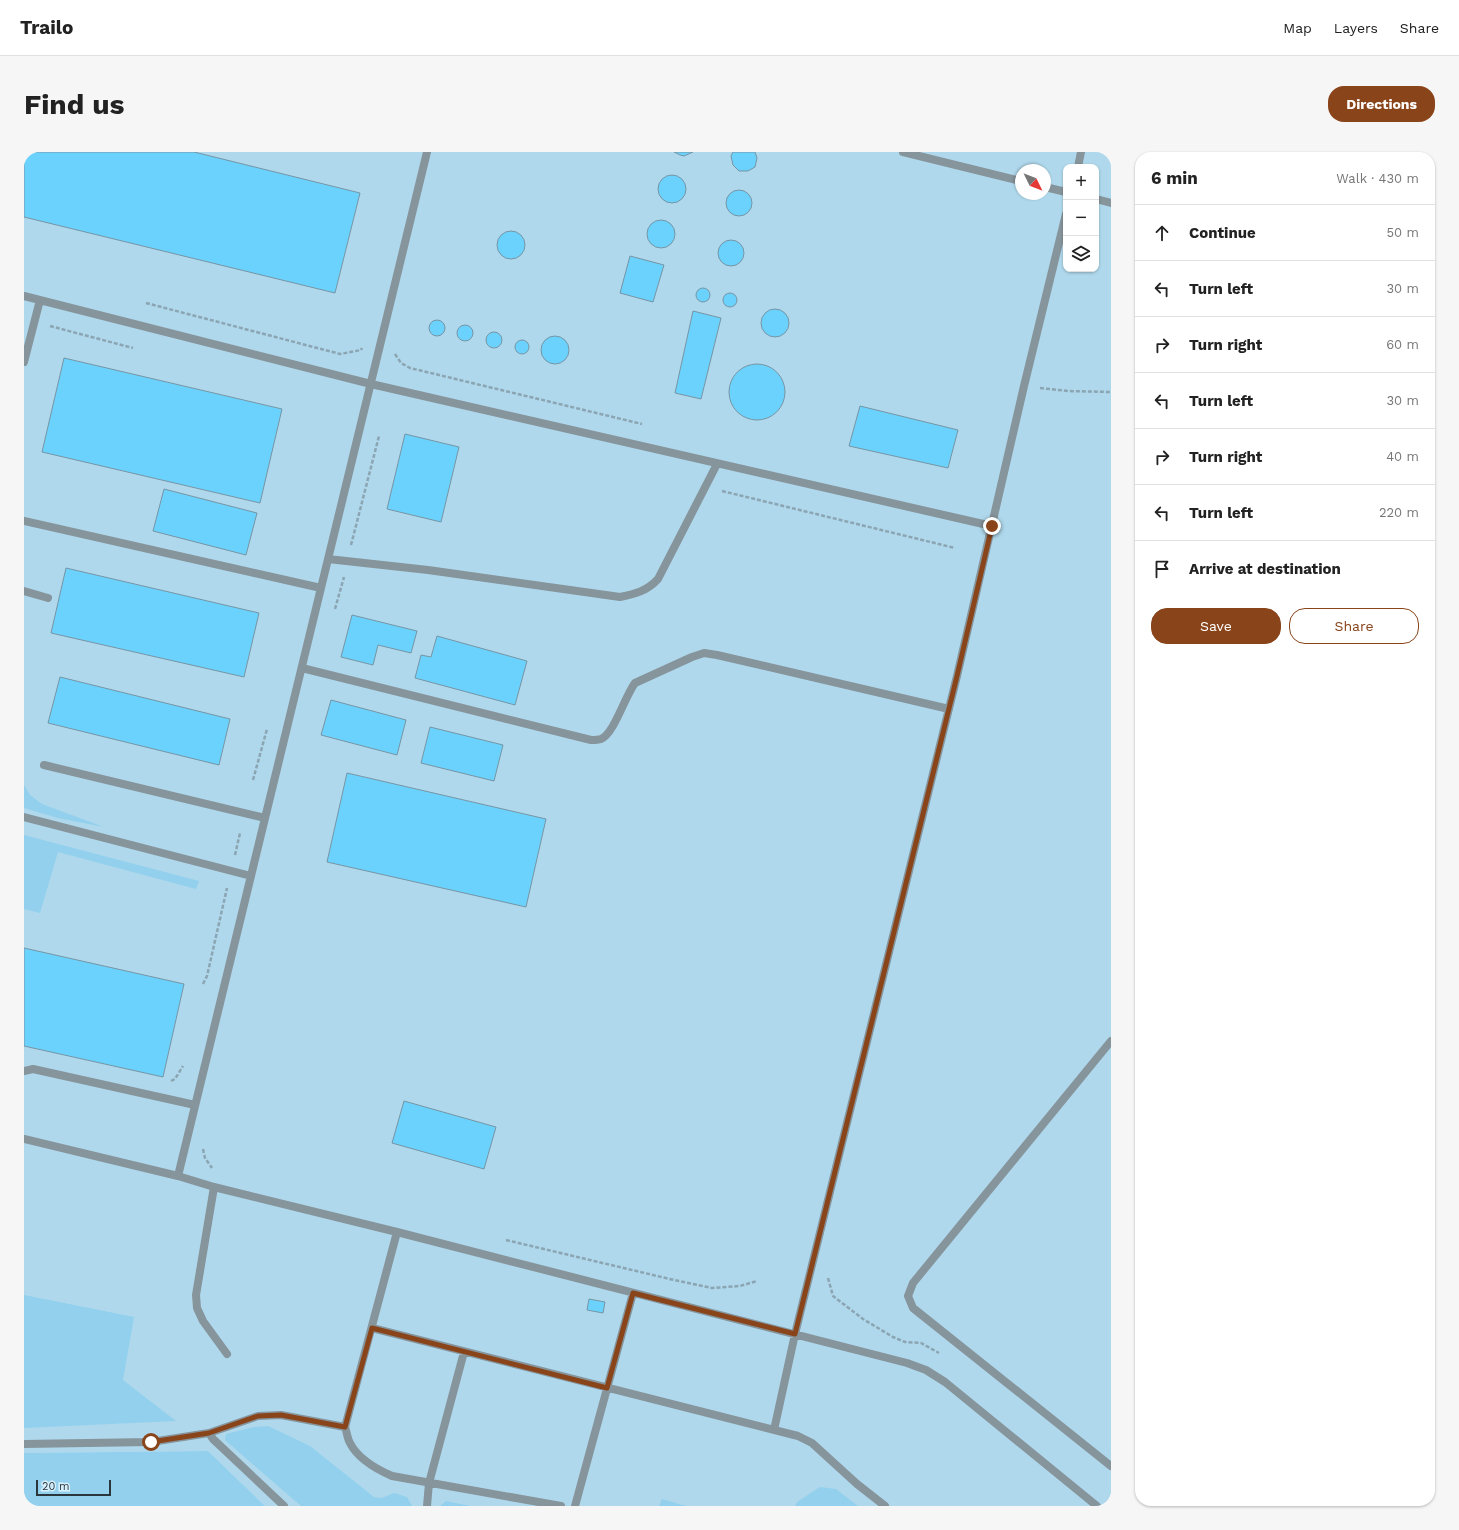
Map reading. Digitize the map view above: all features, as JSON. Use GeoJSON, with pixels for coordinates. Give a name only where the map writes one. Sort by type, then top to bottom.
{"type":"FeatureCollection","features":[{"type":"Feature","properties":{"kind":"lane"},"geometry":{"type":"LineString","coordinates":[[178,1176],[427,152]]}},
{"type":"Feature","properties":{"kind":"lane"},"geometry":{"type":"LineString","coordinates":[[903,152],[1015,180]]}},
{"type":"Feature","properties":{"kind":"lane"},"geometry":{"type":"LineString","coordinates":[[1079,164],[1081,152]]}},
{"type":"Feature","properties":{"kind":"lane"},"geometry":{"type":"LineString","coordinates":[[1051,188],[1063,191]]}},
{"type":"Feature","properties":{"kind":"lane"},"geometry":{"type":"LineString","coordinates":[[1099,200],[1111,203]]}},
{"type":"Feature","properties":{"kind":"lane"},"geometry":{"type":"LineString","coordinates":[[774,1430],[795,1334],[949,709],[1024,386],[1063,226]]}},
{"type":"Feature","properties":{"kind":"lane"},"geometry":{"type":"LineString","coordinates":[[24,296],[371,384],[992,526]]}},
{"type":"Feature","properties":{"kind":"lane"},"geometry":{"type":"LineString","coordinates":[[24,362],[40,300]]}},
{"type":"Feature","properties":{"kind":"lane"},"geometry":{"type":"LineString","coordinates":[[328,559],[428,570],[620,597],[637,594],[651,586],[658,579],[717,464]]}},
{"type":"Feature","properties":{"kind":"lane"},"geometry":{"type":"LineString","coordinates":[[24,521],[321,588]]}},
{"type":"Feature","properties":{"kind":"lane"},"geometry":{"type":"LineString","coordinates":[[24,591],[48,598]]}},
{"type":"Feature","properties":{"kind":"lane"},"geometry":{"type":"LineString","coordinates":[[302,668],[591,740],[601,739],[610,732],[629,691],[635,683],[692,656],[704,653],[949,709]]}},
{"type":"Feature","properties":{"kind":"lane"},"geometry":{"type":"LineString","coordinates":[[44,765],[265,818]]}},
{"type":"Feature","properties":{"kind":"lane"},"geometry":{"type":"LineString","coordinates":[[24,817],[251,876]]}},
{"type":"Feature","properties":{"kind":"lane"},"geometry":{"type":"LineString","coordinates":[[1111,1042],[913,1283],[908,1296],[913,1308],[1111,1466]]}},
{"type":"Feature","properties":{"kind":"lane"},"geometry":{"type":"LineString","coordinates":[[24,1070],[32,1069],[195,1105]]}},
{"type":"Feature","properties":{"kind":"lane"},"geometry":{"type":"LineString","coordinates":[[24,1139],[178,1176],[214,1187],[397,1232],[907,1363],[926,1370],[945,1382],[1097,1506]]}},
{"type":"Feature","properties":{"kind":"lane"},"geometry":{"type":"LineString","coordinates":[[214,1187],[196,1295],[197,1308],[203,1321],[227,1354]]}},
{"type":"Feature","properties":{"kind":"lane"},"geometry":{"type":"LineString","coordinates":[[397,1232],[345,1427],[350,1443],[361,1457],[376,1470],[392,1476],[561,1506]]}},
{"type":"Feature","properties":{"kind":"lane"},"geometry":{"type":"LineString","coordinates":[[575,1506],[633,1293]]}},
{"type":"Feature","properties":{"kind":"lane"},"geometry":{"type":"LineString","coordinates":[[372,1328],[798,1436],[812,1443],[857,1484],[885,1506]]}},
{"type":"Feature","properties":{"kind":"lane"},"geometry":{"type":"LineString","coordinates":[[427,1506],[429,1483],[464,1352]]}},
{"type":"Feature","properties":{"kind":"lane"},"geometry":{"type":"LineString","coordinates":[[24,1444],[151,1442],[209,1433],[258,1416],[281,1415],[345,1427]]}},
{"type":"Feature","properties":{"kind":"lane"},"geometry":{"type":"LineString","coordinates":[[209,1433],[213,1440],[284,1506]]}},
{"type":"Feature","properties":{"kind":"path"},"geometry":{"type":"LineString","coordinates":[[146,303],[340,354],[361,350],[365,343]]}},
{"type":"Feature","properties":{"kind":"path"},"geometry":{"type":"LineString","coordinates":[[34,322],[133,348]]}},
{"type":"Feature","properties":{"kind":"path"},"geometry":{"type":"LineString","coordinates":[[395,354],[401,363],[410,368],[642,424]]}},
{"type":"Feature","properties":{"kind":"path"},"geometry":{"type":"LineString","coordinates":[[1024,386],[1068,391],[1111,392]]}},
{"type":"Feature","properties":{"kind":"path"},"geometry":{"type":"LineString","coordinates":[[347,561],[379,436]]}},
{"type":"Feature","properties":{"kind":"path"},"geometry":{"type":"LineString","coordinates":[[722,491],[955,548]]}},
{"type":"Feature","properties":{"kind":"path"},"geometry":{"type":"LineString","coordinates":[[253,780],[268,726]]}},
{"type":"Feature","properties":{"kind":"path"},"geometry":{"type":"LineString","coordinates":[[203,984],[207,976],[240,832]]}},
{"type":"Feature","properties":{"kind":"path"},"geometry":{"type":"LineString","coordinates":[[504,1240],[712,1288],[740,1286],[757,1281]]}},
{"type":"Feature","properties":{"kind":"shaded area"},"geometry":{"type":"Polygon","coordinates":[[[24,152],[1111,152],[1111,1506],[265,1506],[208,1451],[24,1453],[24,152]]]}},
{"type":"Feature","properties":{"kind":"shaded area"},"geometry":{"type":"Polygon","coordinates":[[[24,785],[30,795],[42,804],[104,827],[58,818],[24,808],[24,785]]]}},
{"type":"Feature","properties":{"kind":"shaded area"},"geometry":{"type":"Polygon","coordinates":[[[24,835],[199,881],[196,889],[58,852],[40,913],[24,909],[24,835]]]}},
{"type":"Feature","properties":{"kind":"shaded area"},"geometry":{"type":"Polygon","coordinates":[[[24,1295],[134,1317],[123,1380],[176,1421],[24,1428],[24,1295]]]}},
{"type":"Feature","properties":{"kind":"shaded area"},"geometry":{"type":"Polygon","coordinates":[[[268,1426],[310,1446],[374,1497],[382,1498],[394,1493],[407,1497],[412,1506],[301,1506],[225,1440],[226,1434],[254,1427],[268,1426]]]}},
{"type":"Feature","properties":{"kind":"shaded area"},"geometry":{"type":"Polygon","coordinates":[[[208,1451],[265,1506],[24,1506],[24,1453],[208,1451]]]}},
{"type":"Feature","properties":{"kind":"shaded area"},"geometry":{"type":"Polygon","coordinates":[[[820,1487],[836,1489],[858,1506],[795,1506],[797,1502],[820,1487]]]}},
{"type":"Feature","properties":{"kind":"shaded area"},"geometry":{"type":"Polygon","coordinates":[[[662,1499],[686,1506],[659,1506],[662,1499]]]}},
{"type":"Feature","properties":{"kind":"shaded area"},"geometry":{"type":"Polygon","coordinates":[[[446,1501],[470,1506],[440,1506],[446,1501]]]}},
{"type":"Feature","properties":{"kind":"building"},"geometry":{"type":"Polygon","coordinates":[[[24,152],[194,152],[360,193],[335,293],[24,217],[24,152]]]}},
{"type":"Feature","properties":{"kind":"building"},"geometry":{"type":"Polygon","coordinates":[[[674,152],[693,152],[684,156],[674,152]]]}},
{"type":"Feature","properties":{"kind":"building"},"geometry":{"type":"Polygon","coordinates":[[[733,152],[755,152],[757,158],[755,167],[748,171],[739,171],[733,165],[731,156],[733,152]]]}},
{"type":"Feature","properties":{"kind":"building"},"geometry":{"type":"Polygon","coordinates":[[[672,175],[682,179],[686,189],[682,199],[672,203],[662,199],[658,189],[662,179],[672,175]]]}},
{"type":"Feature","properties":{"kind":"building"},"geometry":{"type":"Polygon","coordinates":[[[739,190],[748,194],[752,203],[748,212],[739,216],[730,212],[726,203],[730,194],[739,190]]]}},
{"type":"Feature","properties":{"kind":"building"},"geometry":{"type":"Polygon","coordinates":[[[661,220],[671,224],[675,234],[671,244],[661,248],[651,244],[647,234],[651,224],[661,220]]]}},
{"type":"Feature","properties":{"kind":"building"},"geometry":{"type":"Polygon","coordinates":[[[511,231],[521,235],[525,245],[521,255],[511,259],[501,255],[497,245],[501,235],[511,231]]]}},
{"type":"Feature","properties":{"kind":"building"},"geometry":{"type":"Polygon","coordinates":[[[731,240],[740,244],[744,253],[740,262],[731,266],[722,262],[718,253],[722,244],[731,240]]]}},
{"type":"Feature","properties":{"kind":"building"},"geometry":{"type":"Polygon","coordinates":[[[630,256],[664,265],[653,302],[620,293],[630,256]]]}},
{"type":"Feature","properties":{"kind":"building"},"geometry":{"type":"Polygon","coordinates":[[[703,288],[708,290],[710,295],[708,300],[703,302],[698,300],[696,295],[698,290],[703,288]]]}},
{"type":"Feature","properties":{"kind":"building"},"geometry":{"type":"Polygon","coordinates":[[[730,293],[735,295],[737,300],[735,305],[730,307],[725,305],[723,300],[725,295],[730,293]]]}},
{"type":"Feature","properties":{"kind":"building"},"geometry":{"type":"Polygon","coordinates":[[[775,309],[785,313],[789,323],[785,333],[775,337],[765,333],[761,323],[765,313],[775,309]]]}},
{"type":"Feature","properties":{"kind":"building"},"geometry":{"type":"Polygon","coordinates":[[[693,311],[721,318],[701,399],[675,393],[693,311]]]}},
{"type":"Feature","properties":{"kind":"building"},"geometry":{"type":"Polygon","coordinates":[[[437,320],[443,322],[445,328],[443,334],[437,336],[431,334],[429,328],[431,322],[437,320]]]}},
{"type":"Feature","properties":{"kind":"building"},"geometry":{"type":"Polygon","coordinates":[[[465,325],[471,327],[473,333],[471,339],[465,341],[459,339],[457,333],[459,327],[465,325]]]}},
{"type":"Feature","properties":{"kind":"building"},"geometry":{"type":"Polygon","coordinates":[[[494,332],[500,334],[502,340],[500,346],[494,348],[488,346],[486,340],[488,334],[494,332]]]}},
{"type":"Feature","properties":{"kind":"building"},"geometry":{"type":"Polygon","coordinates":[[[555,336],[565,340],[569,350],[565,360],[555,364],[545,360],[541,350],[545,340],[555,336]]]}},
{"type":"Feature","properties":{"kind":"building"},"geometry":{"type":"Polygon","coordinates":[[[519,340],[525,340],[529,344],[529,350],[525,354],[519,354],[515,350],[515,344],[519,340]]]}},
{"type":"Feature","properties":{"kind":"building"},"geometry":{"type":"Polygon","coordinates":[[[64,358],[282,409],[260,503],[42,452],[64,358]]]}},
{"type":"Feature","properties":{"kind":"building"},"geometry":{"type":"Polygon","coordinates":[[[757,364],[768,366],[777,372],[783,381],[785,392],[783,403],[777,412],[768,418],[757,420],[746,418],[737,412],[731,403],[729,392],[731,381],[737,372],[746,366],[757,364]]]}},
{"type":"Feature","properties":{"kind":"building"},"geometry":{"type":"Polygon","coordinates":[[[860,406],[958,430],[948,468],[849,446],[860,406]]]}},
{"type":"Feature","properties":{"kind":"building"},"geometry":{"type":"Polygon","coordinates":[[[405,434],[459,447],[441,522],[387,509],[405,434]]]}},
{"type":"Feature","properties":{"kind":"building"},"geometry":{"type":"Polygon","coordinates":[[[164,489],[257,513],[246,555],[153,531],[164,489]]]}},
{"type":"Feature","properties":{"kind":"building"},"geometry":{"type":"Polygon","coordinates":[[[66,568],[259,613],[244,677],[51,633],[66,568]]]}},
{"type":"Feature","properties":{"kind":"building"},"geometry":{"type":"Polygon","coordinates":[[[352,615],[417,631],[411,653],[378,645],[373,665],[341,657],[352,615]]]}},
{"type":"Feature","properties":{"kind":"building"},"geometry":{"type":"Polygon","coordinates":[[[437,636],[527,661],[515,705],[415,678],[421,655],[431,657],[437,636]]]}},
{"type":"Feature","properties":{"kind":"building"},"geometry":{"type":"Polygon","coordinates":[[[60,677],[230,719],[219,765],[48,723],[60,677]]]}},
{"type":"Feature","properties":{"kind":"building"},"geometry":{"type":"Polygon","coordinates":[[[331,700],[406,720],[397,755],[321,735],[331,700]]]}},
{"type":"Feature","properties":{"kind":"building"},"geometry":{"type":"Polygon","coordinates":[[[430,727],[503,745],[494,781],[421,763],[430,727]]]}},
{"type":"Feature","properties":{"kind":"building"},"geometry":{"type":"Polygon","coordinates":[[[347,773],[546,819],[526,907],[327,862],[347,773]]]}},
{"type":"Feature","properties":{"kind":"building"},"geometry":{"type":"Polygon","coordinates":[[[24,948],[184,984],[163,1077],[24,1046],[24,948]]]}},
{"type":"Feature","properties":{"kind":"building"},"geometry":{"type":"Polygon","coordinates":[[[404,1101],[496,1127],[484,1169],[392,1143],[404,1101]]]}},
{"type":"Feature","properties":{"kind":"building"},"geometry":{"type":"Polygon","coordinates":[[[589,1299],[605,1302],[603,1313],[587,1310],[589,1299]]]}},
{"type":"Feature","properties":{"kind":"route"},"geometry":{"type":"LineString","coordinates":[[151,1442],[209,1433],[258,1416],[281,1415],[345,1427],[372,1328],[607,1388],[633,1293],[795,1334],[957,676],[992,526]]}}]}
